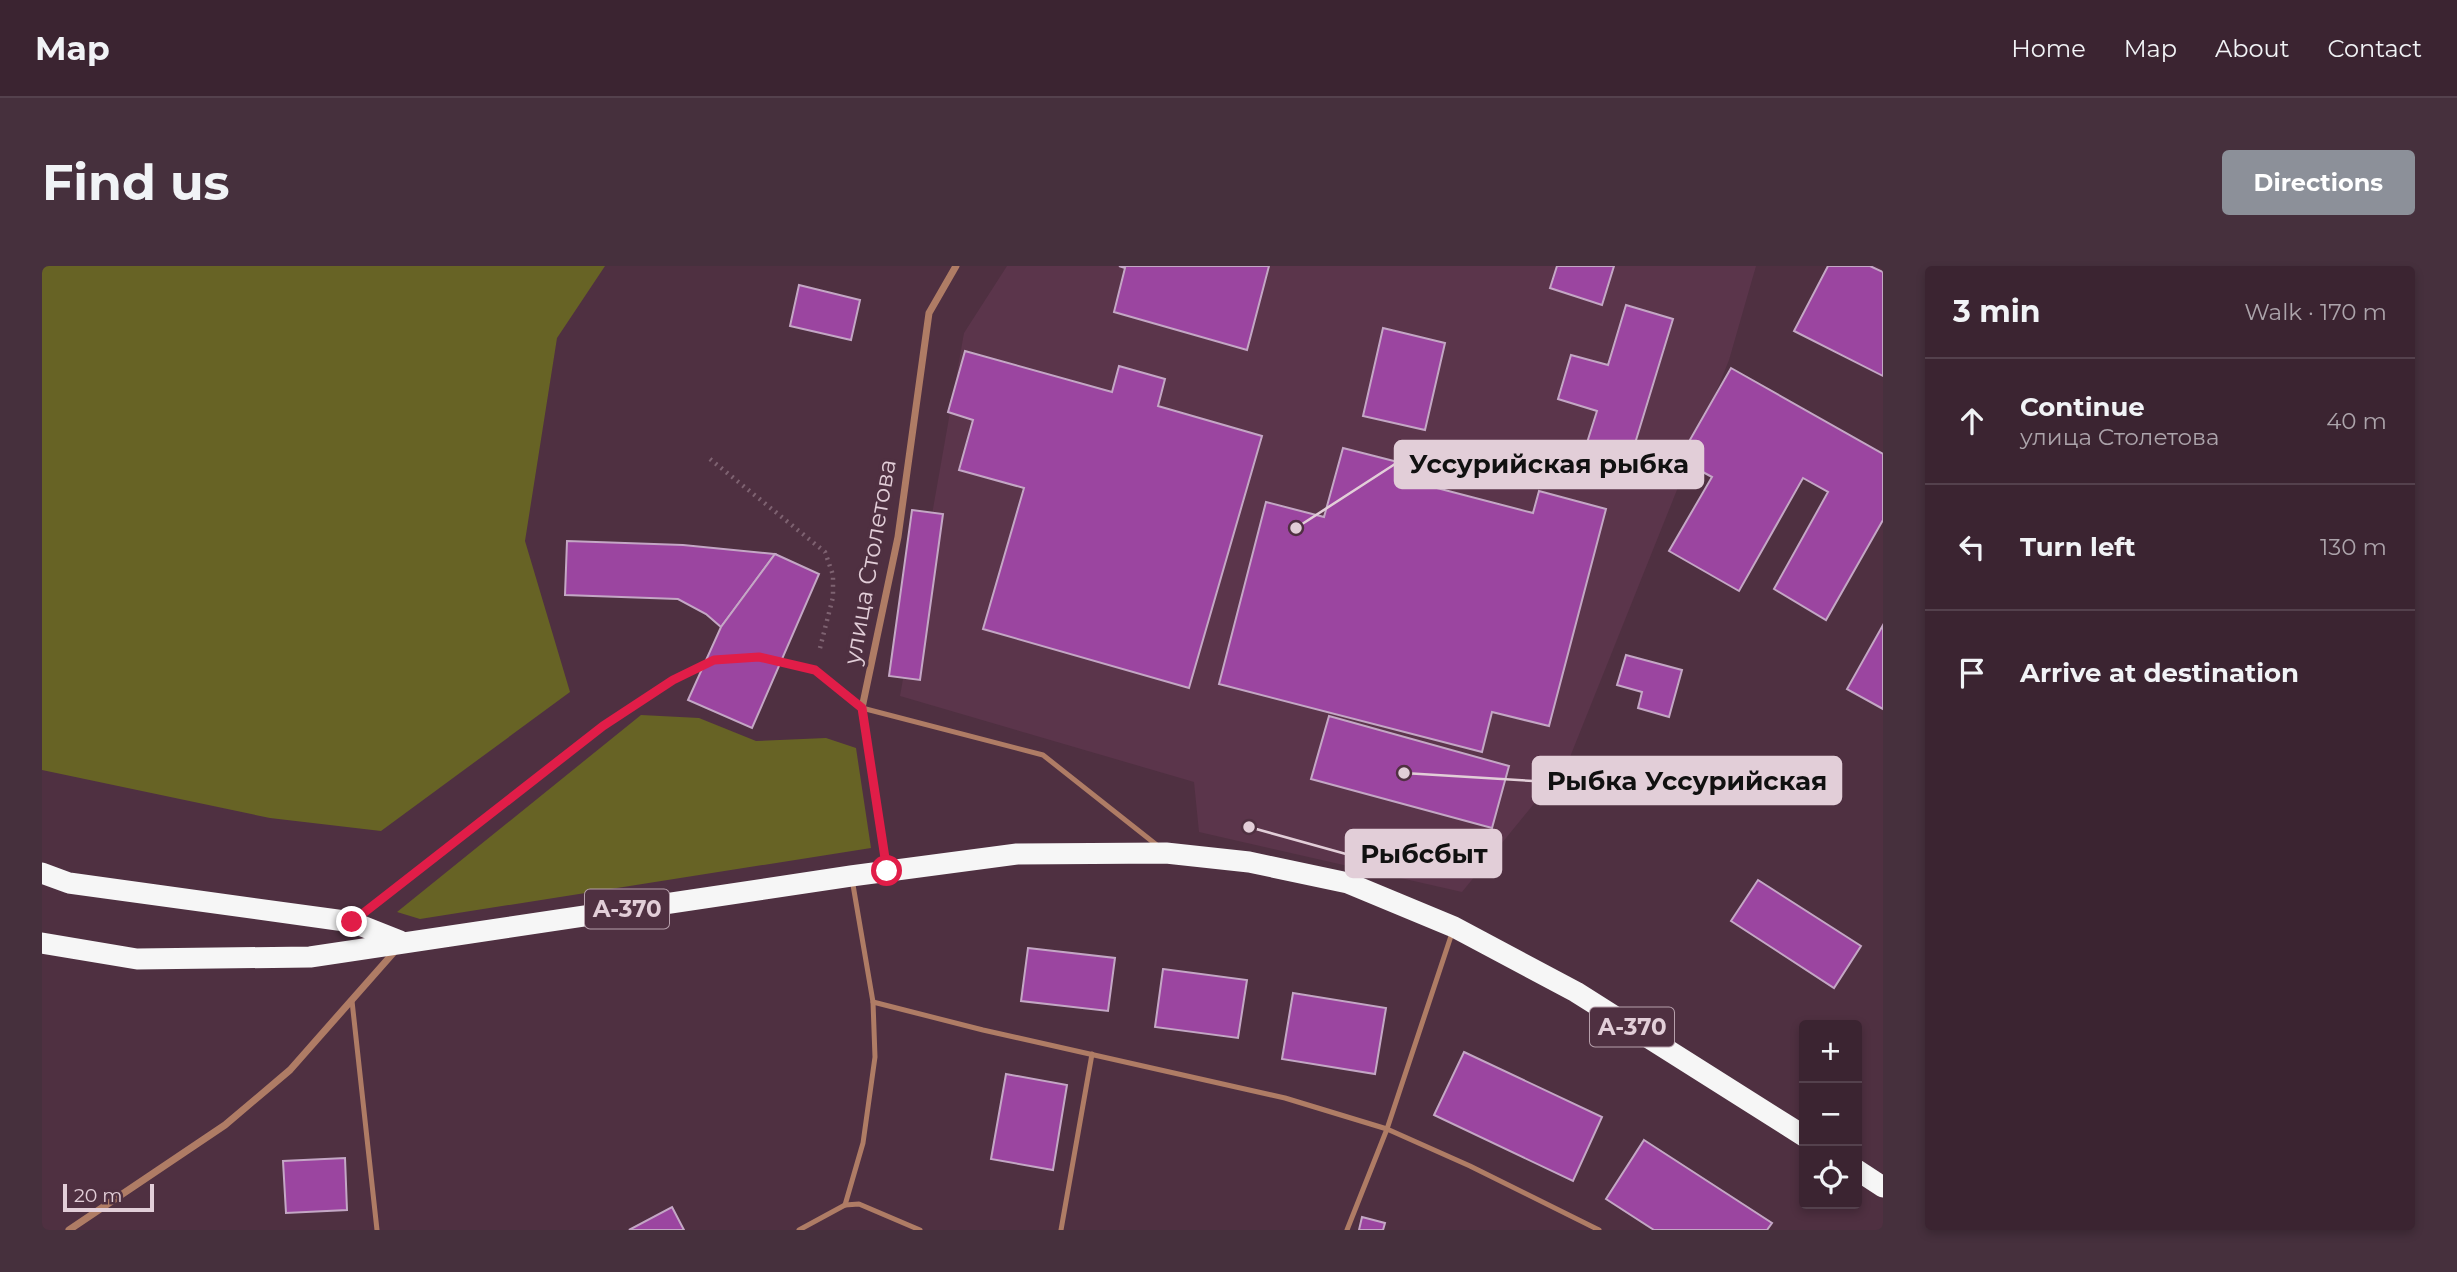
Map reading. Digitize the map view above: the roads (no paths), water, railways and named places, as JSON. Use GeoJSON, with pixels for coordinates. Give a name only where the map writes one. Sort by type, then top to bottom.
{"type":"FeatureCollection","features":[{"type":"Feature","properties":{"kind":"highway","name":"А-370"},"geometry":{"type":"LineString","coordinates":[[42,943],[136,959],[310,957],[851,876],[1017,854],[1166,853],[1249,862],[1348,883],[1454,927],[1576,992],[1799,1133]]}},
{"type":"Feature","properties":{"kind":"highway"},"geometry":{"type":"LineString","coordinates":[[42,873],[69,883],[352,922],[402,942]]}},
{"type":"Feature","properties":{"kind":"highway"},"geometry":{"type":"LineString","coordinates":[[1862,1173],[1883,1187]]}},
{"type":"Feature","properties":{"kind":"street","name":"улица Столетова"},"geometry":{"type":"LineString","coordinates":[[887,871],[862,708],[898,537],[929,313],[956,266]]}},
{"type":"Feature","properties":{"kind":"street"},"geometry":{"type":"LineString","coordinates":[[69,1230],[225,1125],[290,1070],[402,942]]}},
{"type":"Feature","properties":{"kind":"lane"},"geometry":{"type":"LineString","coordinates":[[352,922],[603,726],[673,680],[714,660],[759,657],[815,670],[862,708],[1043,755],[1166,853]]}},
{"type":"Feature","properties":{"kind":"lane"},"geometry":{"type":"LineString","coordinates":[[845,1205],[863,1143],[875,1057],[873,1002],[851,876]]}},
{"type":"Feature","properties":{"kind":"lane"},"geometry":{"type":"LineString","coordinates":[[1347,1230],[1387,1129],[1454,927]]}},
{"type":"Feature","properties":{"kind":"lane"},"geometry":{"type":"LineString","coordinates":[[352,1002],[377,1230]]}},
{"type":"Feature","properties":{"kind":"lane"},"geometry":{"type":"LineString","coordinates":[[873,1002],[1285,1098],[1387,1129],[1471,1166],[1598,1230]]}},
{"type":"Feature","properties":{"kind":"lane"},"geometry":{"type":"LineString","coordinates":[[1061,1230],[1093,1054]]}},
{"type":"Feature","properties":{"kind":"lane"},"geometry":{"type":"LineString","coordinates":[[799,1230],[845,1205],[859,1204],[920,1230]]}},
{"type":"Feature","properties":{"kind":"place","name":"Уссурийская рыбка"},"geometry":{"type":"Point","coordinates":[1296,528]}},
{"type":"Feature","properties":{"kind":"place","name":"Рыбка Уссурийская"},"geometry":{"type":"Point","coordinates":[1404,773]}},
{"type":"Feature","properties":{"kind":"place","name":"Рыбсбыт"},"geometry":{"type":"Point","coordinates":[1249,827]}}]}
